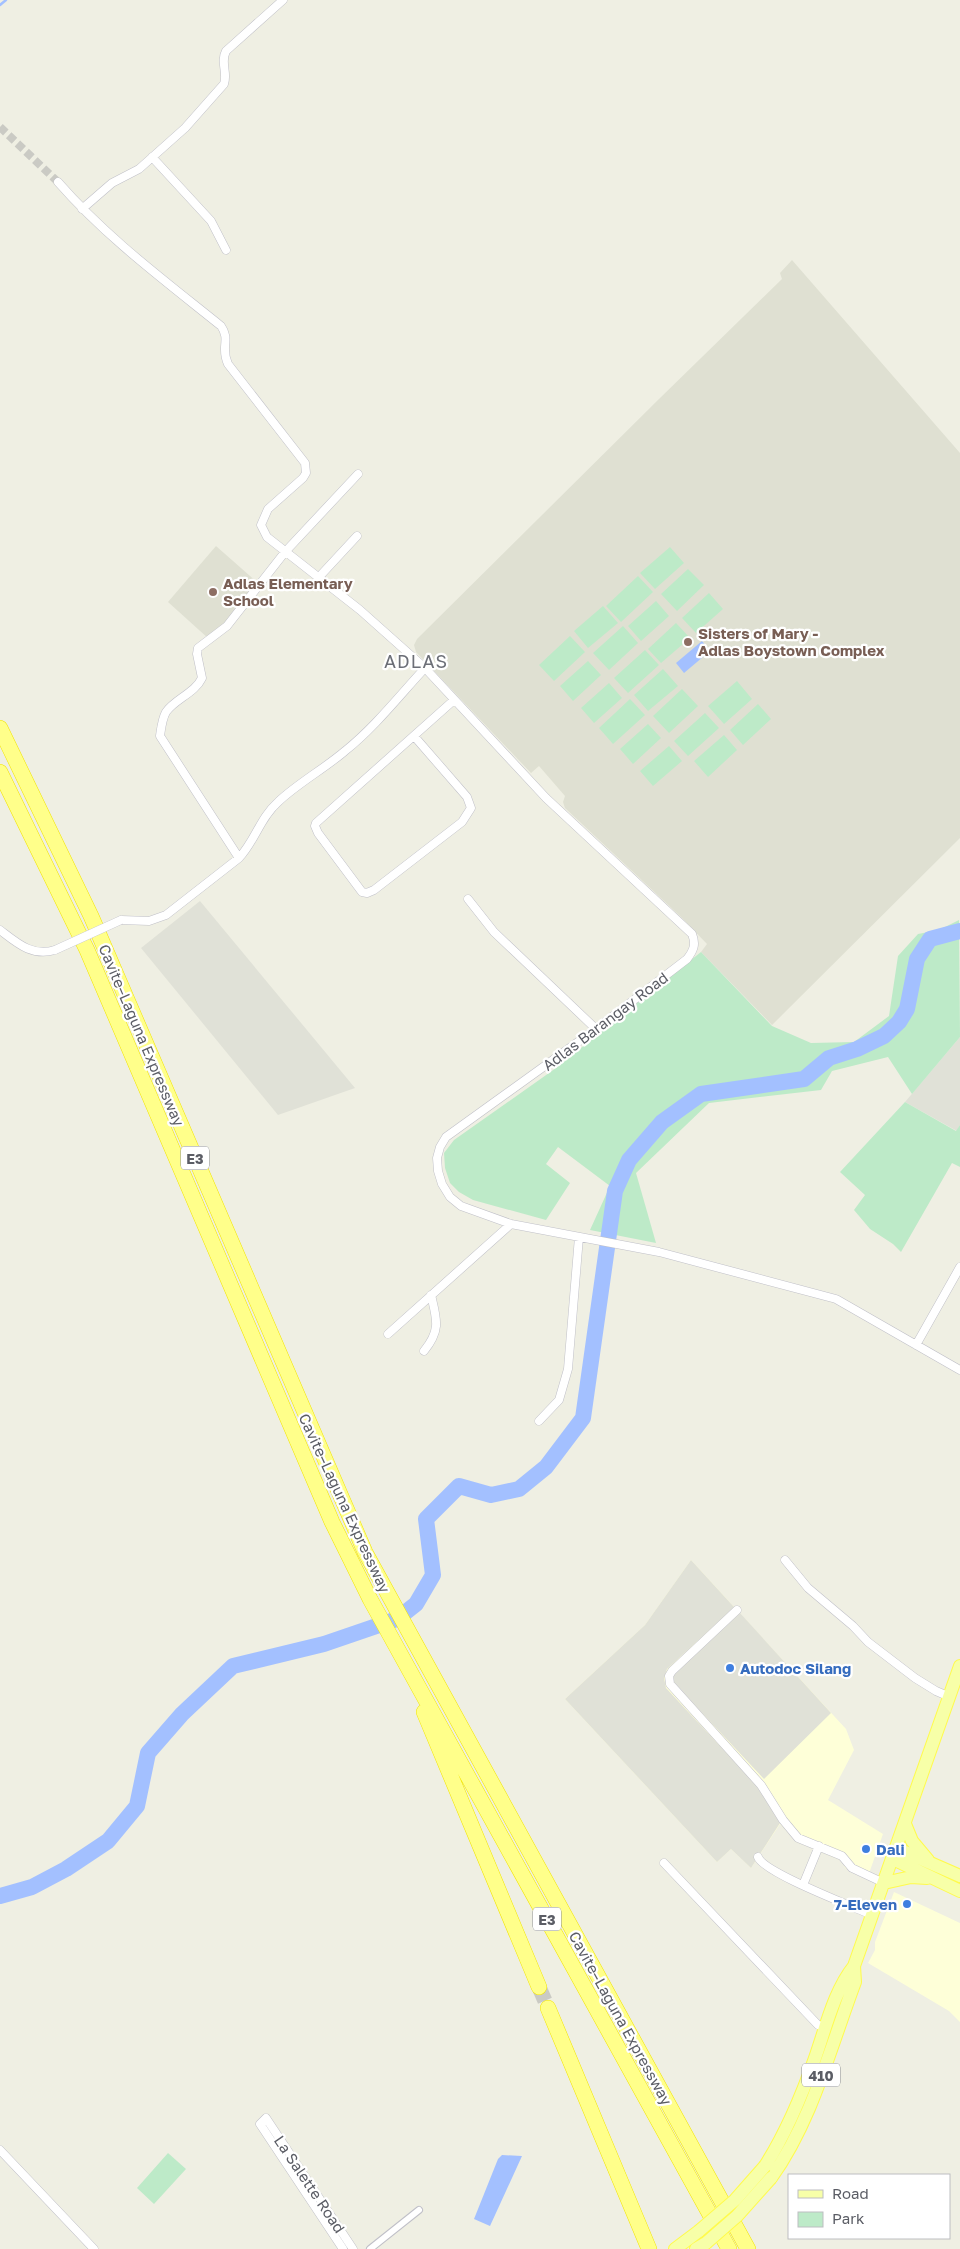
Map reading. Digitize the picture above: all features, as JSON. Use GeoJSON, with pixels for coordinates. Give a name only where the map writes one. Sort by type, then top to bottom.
{"type":"FeatureCollection","features":[{"type":"Feature","properties":{"kind":"highway","name":"Cavite–Laguna Expressway"},"geometry":{"type":"LineString","coordinates":[[0,728],[91,916],[347,1513],[384,1590],[748,2249]]}},
{"type":"Feature","properties":{"kind":"highway","name":"Cavite–Laguna Expressway"},"geometry":{"type":"LineString","coordinates":[[0,772],[87,950],[332,1522],[370,1599],[729,2249]]}},
{"type":"Feature","properties":{"kind":"highway"},"geometry":{"type":"LineString","coordinates":[[394,1642],[539,1987]]}},
{"type":"Feature","properties":{"kind":"highway"},"geometry":{"type":"LineString","coordinates":[[548,2008],[649,2249]]}},
{"type":"Feature","properties":{"kind":"main road","name":"410"},"geometry":{"type":"LineString","coordinates":[[701,2241],[765,2166],[786,2130],[844,1978],[854,1966],[960,1666]]}},
{"type":"Feature","properties":{"kind":"main road"},"geometry":{"type":"LineString","coordinates":[[905,1824],[916,1846],[932,1863]]}},
{"type":"Feature","properties":{"kind":"main road"},"geometry":{"type":"LineString","coordinates":[[894,1853],[932,1863],[960,1876]]}},
{"type":"Feature","properties":{"kind":"main road"},"geometry":{"type":"LineString","coordinates":[[894,1853],[932,1878],[960,1891]]}},
{"type":"Feature","properties":{"kind":"main road"},"geometry":{"type":"LineString","coordinates":[[884,1883],[911,1877],[932,1878]]}},
{"type":"Feature","properties":{"kind":"main road","name":"410"},"geometry":{"type":"LineString","coordinates":[[675,2249],[701,2241],[737,2216],[770,2178],[784,2157],[810,2104],[855,1982],[854,1966]]}},
{"type":"Feature","properties":{"kind":"street"},"geometry":{"type":"LineString","coordinates":[[58,182],[82,209],[108,186],[140,169],[185,128],[224,84],[223,62],[226,51],[283,0]]}},
{"type":"Feature","properties":{"kind":"street"},"geometry":{"type":"LineString","coordinates":[[152,157],[211,220],[226,250]]}},
{"type":"Feature","properties":{"kind":"street","name":"Adlas Barangay Road"},"geometry":{"type":"LineString","coordinates":[[82,209],[159,278],[223,329],[226,338],[223,353],[228,364],[305,463],[306,473],[303,478],[268,510],[261,525],[267,537],[360,610],[425,668],[546,798],[692,934],[695,942],[693,951],[687,959],[596,1029],[446,1137],[440,1147],[437,1158],[442,1184],[450,1196],[461,1206],[511,1224],[619,1244],[836,1299],[960,1370]]}},
{"type":"Feature","properties":{"kind":"street"},"geometry":{"type":"LineString","coordinates":[[239,858],[160,736],[164,718],[167,711],[198,685],[202,678],[197,654],[198,648],[232,620],[285,552],[358,474]]}},
{"type":"Feature","properties":{"kind":"street"},"geometry":{"type":"LineString","coordinates":[[319,577],[357,536]]}},
{"type":"Feature","properties":{"kind":"street"},"geometry":{"type":"LineString","coordinates":[[0,930],[32,951],[42,953],[55,950],[121,920],[149,921],[166,915],[239,858],[247,850],[261,820],[278,801],[346,751],[425,668]]}},
{"type":"Feature","properties":{"kind":"street"},"geometry":{"type":"LineString","coordinates":[[414,736],[467,797],[471,808],[462,822],[404,868],[374,890],[367,893],[362,892],[318,833],[315,826],[321,817],[454,700]]}},
{"type":"Feature","properties":{"kind":"street"},"geometry":{"type":"LineString","coordinates":[[468,899],[494,932],[596,1029]]}},
{"type":"Feature","properties":{"kind":"street"},"geometry":{"type":"LineString","coordinates":[[388,1334],[511,1224]]}},
{"type":"Feature","properties":{"kind":"street"},"geometry":{"type":"LineString","coordinates":[[539,1421],[559,1400],[568,1369],[579,1237]]}},
{"type":"Feature","properties":{"kind":"street"},"geometry":{"type":"LineString","coordinates":[[916,1345],[960,1267]]}},
{"type":"Feature","properties":{"kind":"street"},"geometry":{"type":"LineString","coordinates":[[424,1351],[434,1339],[437,1328],[430,1295]]}},
{"type":"Feature","properties":{"kind":"street"},"geometry":{"type":"LineString","coordinates":[[785,1560],[808,1588],[853,1626],[868,1642],[915,1678],[950,1697]]}},
{"type":"Feature","properties":{"kind":"street"},"geometry":{"type":"LineString","coordinates":[[737,1610],[672,1671],[669,1681],[761,1785],[790,1830],[798,1838],[842,1856],[852,1868],[884,1883]]}},
{"type":"Feature","properties":{"kind":"street"},"geometry":{"type":"LineString","coordinates":[[804,1886],[819,1846]]}},
{"type":"Feature","properties":{"kind":"street"},"geometry":{"type":"LineString","coordinates":[[758,1857],[762,1864],[785,1878],[872,1915]]}},
{"type":"Feature","properties":{"kind":"street"},"geometry":{"type":"LineString","coordinates":[[664,1863],[818,2025],[826,2027]]}},
{"type":"Feature","properties":{"kind":"street","name":"La Salette Road"},"geometry":{"type":"LineString","coordinates":[[343,2249],[263,2121],[353,2249]]}},
{"type":"Feature","properties":{"kind":"street"},"geometry":{"type":"LineString","coordinates":[[0,2150],[94,2249]]}},
{"type":"Feature","properties":{"kind":"street"},"geometry":{"type":"LineString","coordinates":[[370,2249],[419,2210]]}},
{"type":"Feature","properties":{"kind":"shaded area","name":"Sisters of Mary - Adlas Boystown Complex"},"geometry":{"type":"Polygon","coordinates":[[[792,260],[960,453],[960,838],[772,1025],[701,952],[707,944],[680,916],[565,808],[563,802],[565,796],[539,766],[531,773],[416,652],[414,645],[417,639],[782,279],[780,273],[792,260]]]}},
{"type":"Feature","properties":{"kind":"shaded area","name":"Adlas Elementary School"},"geometry":{"type":"Polygon","coordinates":[[[216,546],[258,583],[230,619],[209,639],[168,602],[216,546]]]}},
{"type":"Feature","properties":{"kind":"shaded area"},"geometry":{"type":"Polygon","coordinates":[[[200,901],[355,1088],[278,1115],[141,948],[200,901]]]}},
{"type":"Feature","properties":{"kind":"shaded area"},"geometry":{"type":"Polygon","coordinates":[[[960,1037],[960,1125],[957,1131],[905,1102],[960,1037]]]}},
{"type":"Feature","properties":{"kind":"shaded area"},"geometry":{"type":"Polygon","coordinates":[[[691,1560],[846,1729],[854,1750],[828,1800],[883,1834],[867,1879],[845,1868],[842,1861],[796,1842],[780,1824],[751,1868],[731,1849],[717,1862],[565,1699],[645,1625],[691,1560]]]}},
{"type":"Feature","properties":{"kind":"shaded area"},"geometry":{"type":"Polygon","coordinates":[[[691,1560],[734,1607],[667,1669],[664,1678],[666,1688],[756,1785],[780,1823],[751,1868],[731,1849],[717,1862],[565,1699],[645,1625],[691,1560]]]}},
{"type":"Feature","properties":{"kind":"shaded area"},"geometry":{"type":"Polygon","coordinates":[[[740,1613],[831,1713],[764,1779],[673,1682],[674,1674],[740,1613]]]}},
{"type":"Feature","properties":{"kind":"shaded area"},"geometry":{"type":"Polygon","coordinates":[[[894,1892],[960,1923],[960,2022],[949,2011],[868,1963],[875,1950],[875,1942],[894,1892]]]}},
{"type":"Feature","properties":{"kind":"green space"},"geometry":{"type":"Polygon","coordinates":[[[670,547],[684,563],[655,589],[640,573],[670,547]]]}},
{"type":"Feature","properties":{"kind":"green space"},"geometry":{"type":"Polygon","coordinates":[[[688,569],[704,585],[677,611],[661,594],[688,569]]]}},
{"type":"Feature","properties":{"kind":"green space"},"geometry":{"type":"Polygon","coordinates":[[[638,576],[653,592],[621,622],[606,606],[638,576]]]}},
{"type":"Feature","properties":{"kind":"green space"},"geometry":{"type":"Polygon","coordinates":[[[709,593],[723,609],[696,633],[682,618],[709,593]]]}},
{"type":"Feature","properties":{"kind":"green space"},"geometry":{"type":"Polygon","coordinates":[[[656,601],[669,616],[641,641],[628,626],[656,601]]]}},
{"type":"Feature","properties":{"kind":"green space"},"geometry":{"type":"Polygon","coordinates":[[[603,606],[618,623],[588,648],[574,631],[603,606]]]}},
{"type":"Feature","properties":{"kind":"green space"},"geometry":{"type":"Polygon","coordinates":[[[676,623],[690,638],[661,663],[648,649],[676,623]]]}},
{"type":"Feature","properties":{"kind":"green space"},"geometry":{"type":"Polygon","coordinates":[[[623,626],[638,643],[609,670],[593,653],[623,626]]]}},
{"type":"Feature","properties":{"kind":"green space"},"geometry":{"type":"Polygon","coordinates":[[[570,636],[585,652],[554,681],[539,665],[570,636]]]}},
{"type":"Feature","properties":{"kind":"green space"},"geometry":{"type":"Polygon","coordinates":[[[645,650],[659,665],[628,693],[614,678],[645,650]]]}},
{"type":"Feature","properties":{"kind":"green space"},"geometry":{"type":"Polygon","coordinates":[[[588,661],[601,675],[573,701],[560,686],[588,661]]]}},
{"type":"Feature","properties":{"kind":"green space"},"geometry":{"type":"Polygon","coordinates":[[[663,669],[678,686],[648,711],[634,695],[663,669]]]}},
{"type":"Feature","properties":{"kind":"green space"},"geometry":{"type":"Polygon","coordinates":[[[737,681],[752,699],[724,724],[708,706],[737,681]]]}},
{"type":"Feature","properties":{"kind":"green space"},"geometry":{"type":"Polygon","coordinates":[[[609,683],[622,698],[594,723],[581,708],[609,683]]]}},
{"type":"Feature","properties":{"kind":"green space"},"geometry":{"type":"Polygon","coordinates":[[[682,689],[698,706],[669,733],[653,716],[682,689]]]}},
{"type":"Feature","properties":{"kind":"green space"},"geometry":{"type":"Polygon","coordinates":[[[630,699],[645,715],[613,744],[599,728],[630,699]]]}},
{"type":"Feature","properties":{"kind":"green space"},"geometry":{"type":"Polygon","coordinates":[[[758,704],[771,719],[743,745],[730,730],[758,704]]]}},
{"type":"Feature","properties":{"kind":"green space"},"geometry":{"type":"Polygon","coordinates":[[[705,713],[719,728],[688,756],[674,741],[705,713]]]}},
{"type":"Feature","properties":{"kind":"green space"},"geometry":{"type":"Polygon","coordinates":[[[648,724],[661,738],[633,764],[620,749],[648,724]]]}},
{"type":"Feature","properties":{"kind":"green space"},"geometry":{"type":"Polygon","coordinates":[[[724,735],[737,750],[708,777],[694,761],[724,735]]]}},
{"type":"Feature","properties":{"kind":"green space"},"geometry":{"type":"Polygon","coordinates":[[[669,746],[682,761],[653,786],[640,771],[669,746]]]}},
{"type":"Feature","properties":{"kind":"green space"},"geometry":{"type":"Polygon","coordinates":[[[959,920],[960,1037],[912,1094],[888,1057],[832,1071],[821,1090],[709,1103],[636,1173],[656,1243],[590,1230],[610,1186],[558,1147],[546,1164],[570,1183],[546,1220],[473,1200],[459,1192],[450,1183],[445,1168],[444,1153],[454,1140],[556,1068],[701,952],[772,1026],[811,1043],[854,1042],[889,1016],[898,956],[918,934],[939,930],[959,920]]]}},
{"type":"Feature","properties":{"kind":"green space"},"geometry":{"type":"Polygon","coordinates":[[[905,1102],[956,1131],[960,1125],[960,1167],[952,1163],[901,1252],[893,1244],[870,1229],[854,1210],[865,1195],[840,1172],[905,1102]]]}},
{"type":"Feature","properties":{"kind":"green space"},"geometry":{"type":"Polygon","coordinates":[[[168,2153],[186,2169],[154,2204],[137,2188],[168,2153]]]}},
{"type":"Feature","properties":{"kind":"water"},"geometry":{"type":"Polygon","coordinates":[[[702,641],[710,651],[684,673],[676,663],[702,641]]]}},
{"type":"Feature","properties":{"kind":"water"},"geometry":{"type":"Polygon","coordinates":[[[502,2155],[522,2156],[490,2226],[474,2219],[498,2159],[502,2155]]]}},
{"type":"Feature","properties":{"kind":"waterway"},"geometry":{"type":"LineString","coordinates":[[0,5],[6,0]]}},
{"type":"Feature","properties":{"kind":"waterway"},"geometry":{"type":"LineString","coordinates":[[0,1896],[32,1887],[66,1869],[108,1841],[137,1806],[148,1753],[182,1714],[233,1666],[324,1644],[397,1619],[416,1604],[433,1575],[426,1519],[459,1486],[491,1495],[519,1489],[546,1467],[583,1418],[615,1191],[629,1160],[662,1122],[701,1094],[804,1079],[829,1058],[857,1049],[884,1036],[899,1022],[907,1009],[917,959],[930,939],[960,931]]}},
{"type":"Feature","properties":{"kind":"tunnel"},"geometry":{"type":"LineString","coordinates":[[0,127],[58,182]]}},
{"type":"Feature","properties":{"kind":"tunnel"},"geometry":{"type":"LineString","coordinates":[[539,1987],[548,2008]]}},
{"type":"Feature","properties":{"kind":"place","name":"Adlas Elementary School"},"geometry":{"type":"Point","coordinates":[213,592]}},
{"type":"Feature","properties":{"kind":"place","name":"Sisters of Mary - Adlas Boystown Complex"},"geometry":{"type":"Point","coordinates":[688,642]}},
{"type":"Feature","properties":{"kind":"place","name":"Autodoc Silang"},"geometry":{"type":"Point","coordinates":[730,1668]}},
{"type":"Feature","properties":{"kind":"place","name":"Dali"},"geometry":{"type":"Point","coordinates":[866,1849]}},
{"type":"Feature","properties":{"kind":"place","name":"7-Eleven"},"geometry":{"type":"Point","coordinates":[907,1904]}},
{"type":"Feature","properties":{"kind":"district","name":"ADLAS"},"geometry":{"type":"Point","coordinates":[416,661]}}]}
